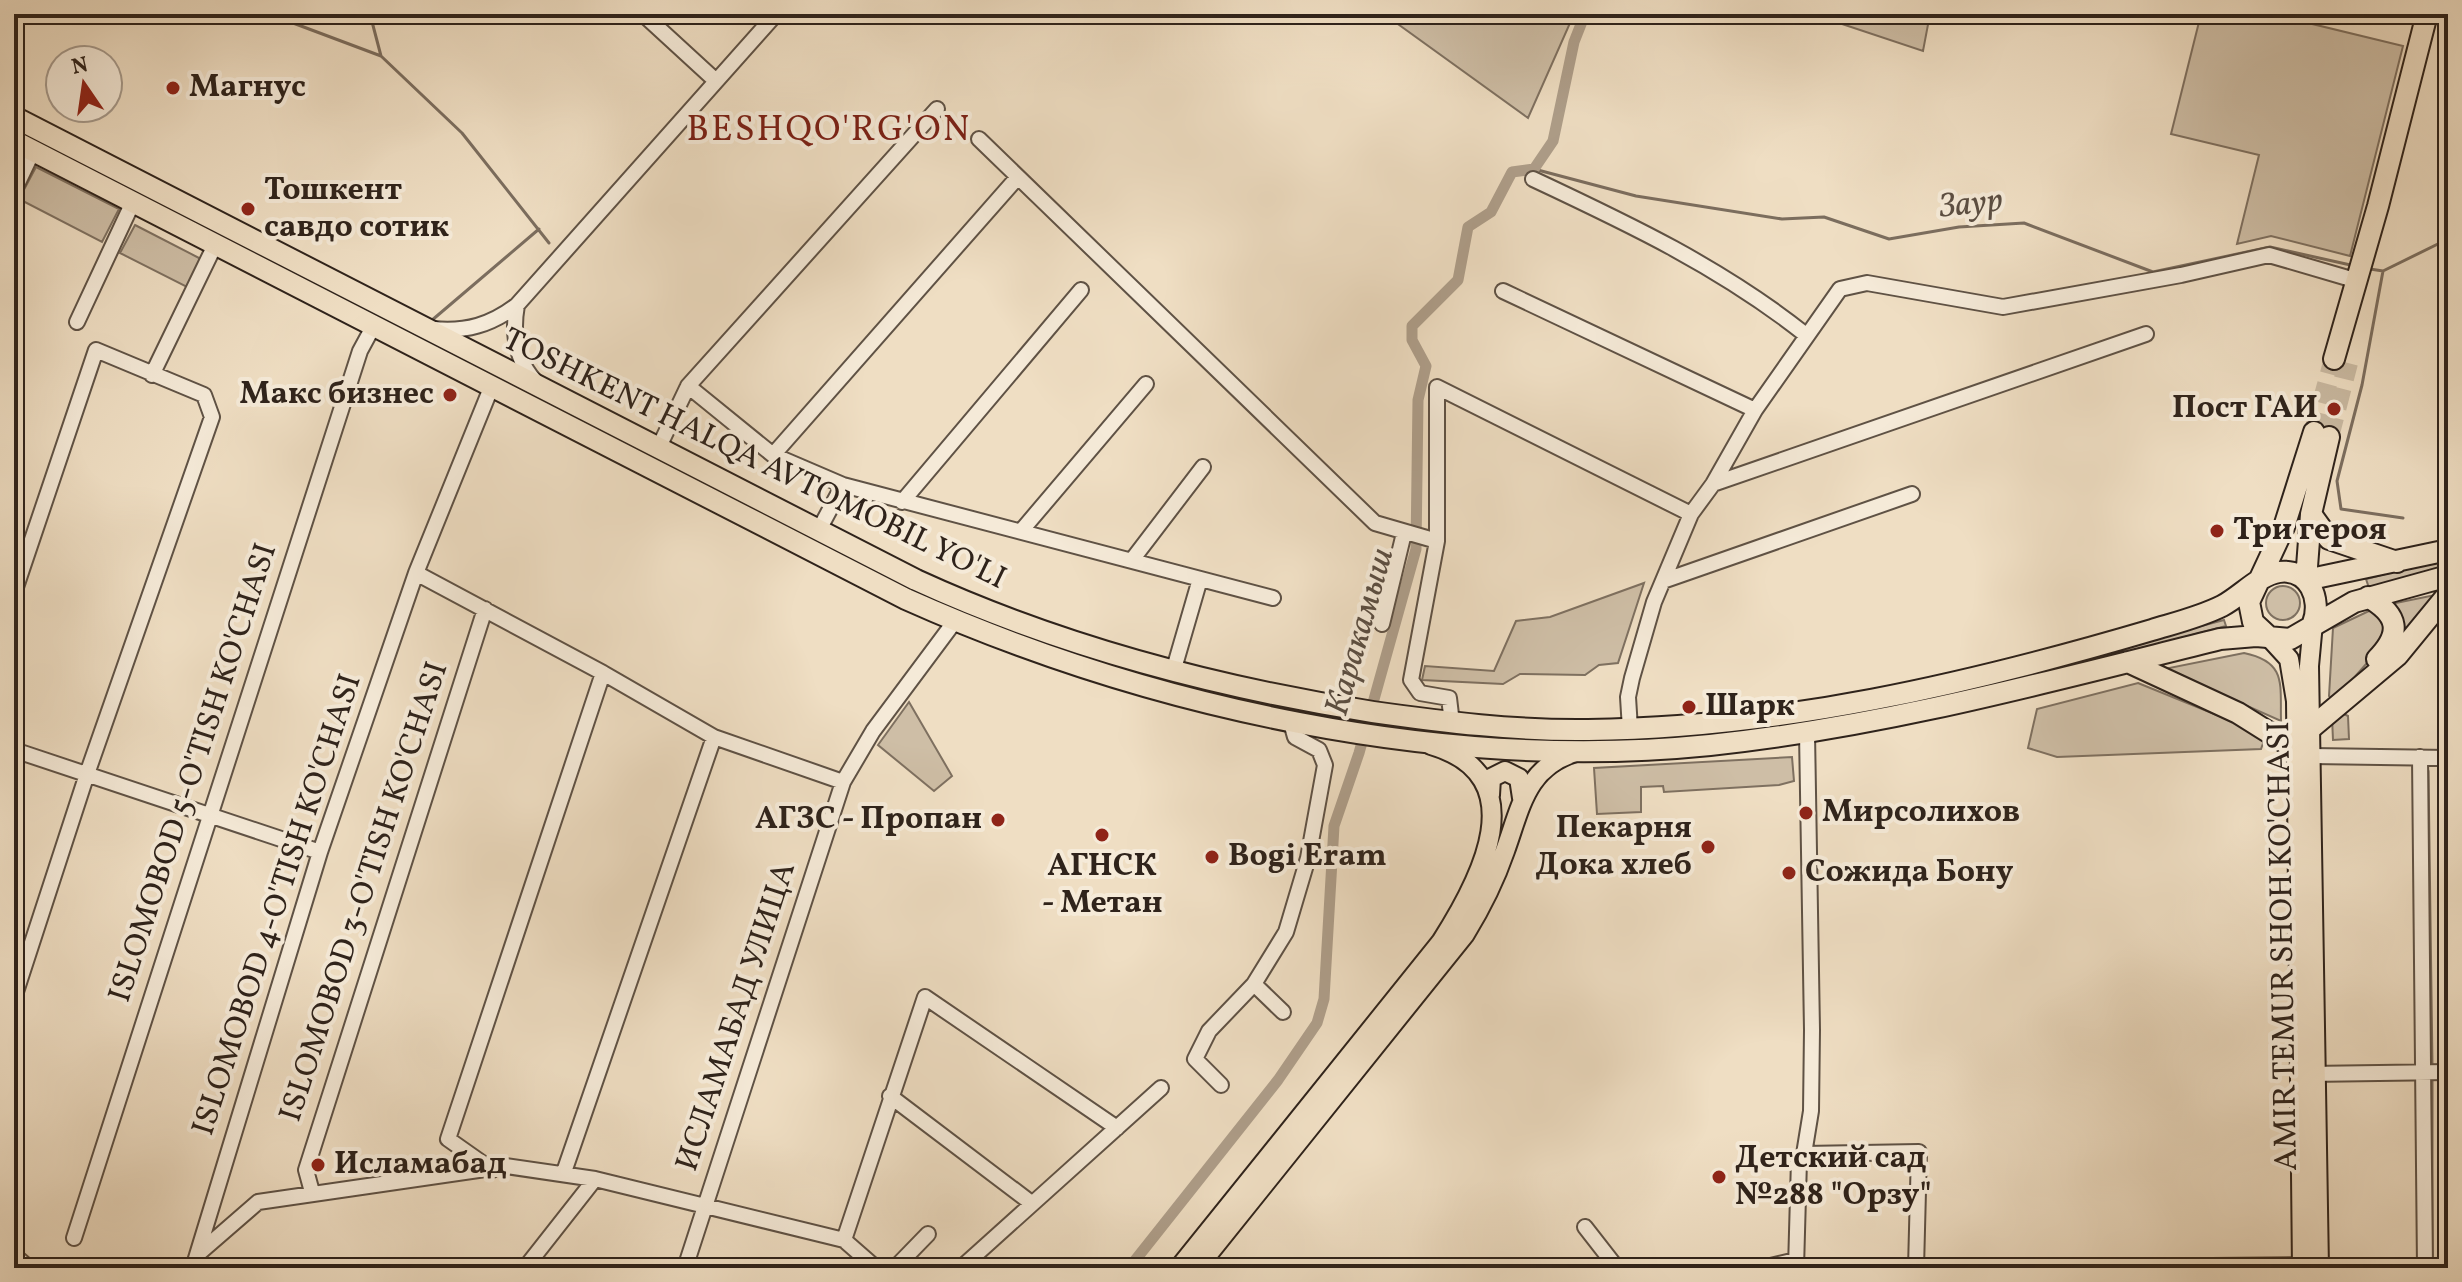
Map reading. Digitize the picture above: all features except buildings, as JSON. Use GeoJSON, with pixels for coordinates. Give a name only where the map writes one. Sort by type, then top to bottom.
{"type":"FeatureCollection","features":[{"type":"Feature","properties":{"kind":"highway"},"geometry":{"type":"LineString","coordinates":[[2341,361],[2358,281],[2427,14]]}},
{"type":"Feature","properties":{"kind":"highway","name":"TOSHKENT HALQA AVTOMOBIL YO'LI"},"geometry":{"type":"LineString","coordinates":[[14,117],[785,515],[985,610],[1055,637],[1173,672],[1352,708],[1452,723],[1541,730],[1630,729],[1807,710],[1921,690],[2059,657],[2180,622],[2220,607],[2266,576],[2287,572],[2306,580],[2355,573],[2448,550]]}},
{"type":"Feature","properties":{"kind":"highway","name":"TOSHKENT HALQA AVTOMOBIL YO'LI"},"geometry":{"type":"LineString","coordinates":[[14,141],[776,535],[955,621],[1024,649],[1118,679],[1290,719],[1417,741],[1576,752],[1709,745],[1807,733],[1939,708],[2220,639],[2268,636],[2290,639],[2313,623],[2368,597],[2448,576]]}},
{"type":"Feature","properties":{"kind":"highway"},"geometry":{"type":"LineString","coordinates":[[574,431],[584,411]]}},
{"type":"Feature","properties":{"kind":"highway"},"geometry":{"type":"LineString","coordinates":[[2268,636],[2259,630],[2249,612],[2252,592],[2278,542],[2321,434],[2307,542],[2306,580],[2316,596],[2313,623]]}},
{"type":"Feature","properties":{"kind":"highway"},"geometry":{"type":"LineString","coordinates":[[2311,514],[2329,539],[2397,562]]}},
{"type":"Feature","properties":{"kind":"highway"},"geometry":{"type":"LineString","coordinates":[[776,535],[785,515]]}},
{"type":"Feature","properties":{"kind":"highway"},"geometry":{"type":"LineString","coordinates":[[2180,622],[2234,586],[2278,542]]}},
{"type":"Feature","properties":{"kind":"highway"},"geometry":{"type":"LineString","coordinates":[[2307,542],[2312,557],[2320,563],[2355,573]]}},
{"type":"Feature","properties":{"kind":"highway"},"geometry":{"type":"LineString","coordinates":[[2311,728],[2398,655],[2448,594]]}},
{"type":"Feature","properties":{"kind":"highway"},"geometry":{"type":"LineString","coordinates":[[2359,689],[2358,677],[2385,651],[2395,632],[2389,613],[2368,597]]}},
{"type":"Feature","properties":{"kind":"highway"},"geometry":{"type":"LineString","coordinates":[[2128,662],[2238,713],[2305,753]]}},
{"type":"Feature","properties":{"kind":"highway"},"geometry":{"type":"LineString","coordinates":[[1707,723],[1709,745]]}},
{"type":"Feature","properties":{"kind":"main road","name":"AMIR TEMUR SHOH KO'CHASI"},"geometry":{"type":"LineString","coordinates":[[2305,753],[2311,728],[2309,666],[2313,623]]}},
{"type":"Feature","properties":{"kind":"main road","name":"AMIR TEMUR SHOH KO'CHASI"},"geometry":{"type":"LineString","coordinates":[[2268,636],[2284,651],[2291,668],[2305,753],[2310,1267]]}},
{"type":"Feature","properties":{"kind":"main road"},"geometry":{"type":"LineString","coordinates":[[1417,741],[1464,760],[1490,795]]}},
{"type":"Feature","properties":{"kind":"main road"},"geometry":{"type":"LineString","coordinates":[[1197,1268],[1465,934],[1494,877],[1522,798],[1540,771],[1557,758],[1576,752]]}},
{"type":"Feature","properties":{"kind":"main road"},"geometry":{"type":"LineString","coordinates":[[1179,1268],[1448,931],[1465,904],[1487,850],[1493,820],[1491,778],[1505,771],[1519,778],[1522,798]]}},
{"type":"Feature","properties":{"kind":"street"},"geometry":{"type":"LineString","coordinates":[[643,14],[716,81]]}},
{"type":"Feature","properties":{"kind":"street"},"geometry":{"type":"LineString","coordinates":[[423,328],[474,328],[495,320],[517,305],[776,14]]}},
{"type":"Feature","properties":{"kind":"street"},"geometry":{"type":"LineString","coordinates":[[658,449],[688,386],[937,109]]}},
{"type":"Feature","properties":{"kind":"street"},"geometry":{"type":"LineString","coordinates":[[979,139],[1375,523],[1437,541]]}},
{"type":"Feature","properties":{"kind":"street"},"geometry":{"type":"LineString","coordinates":[[14,191],[33,151]]}},
{"type":"Feature","properties":{"kind":"street"},"geometry":{"type":"LineString","coordinates":[[773,455],[1017,178]]}},
{"type":"Feature","properties":{"kind":"street"},"geometry":{"type":"LineString","coordinates":[[1533,179],[1672,244],[1764,302],[1806,335]]}},
{"type":"Feature","properties":{"kind":"street"},"geometry":{"type":"LineString","coordinates":[[77,322],[133,202]]}},
{"type":"Feature","properties":{"kind":"street"},"geometry":{"type":"LineString","coordinates":[[152,375],[215,245]]}},
{"type":"Feature","properties":{"kind":"street"},"geometry":{"type":"LineString","coordinates":[[1630,729],[1628,697],[1663,581],[1691,514],[1713,484],[1755,410],[1840,289],[1867,283],[2003,307],[2181,275],[2269,255],[2358,281]]}},
{"type":"Feature","properties":{"kind":"street"},"geometry":{"type":"LineString","coordinates":[[902,502],[1081,290]]}},
{"type":"Feature","properties":{"kind":"street"},"geometry":{"type":"LineString","coordinates":[[1503,291],[1755,410]]}},
{"type":"Feature","properties":{"kind":"street"},"geometry":{"type":"LineString","coordinates":[[517,305],[514,330],[520,358],[543,390]]}},
{"type":"Feature","properties":{"kind":"street","name":"ISLOMOBOD 5-O'TISH KO'CHASI"},"geometry":{"type":"LineString","coordinates":[[74,1238],[355,366],[373,327]]}},
{"type":"Feature","properties":{"kind":"street"},"geometry":{"type":"LineString","coordinates":[[1713,484],[2146,334]]}},
{"type":"Feature","properties":{"kind":"street"},"geometry":{"type":"LineString","coordinates":[[14,593],[96,350],[196,391],[209,402],[212,417],[87,774],[14,998]]}},
{"type":"Feature","properties":{"kind":"street"},"geometry":{"type":"LineString","coordinates":[[1022,530],[1146,384]]}},
{"type":"Feature","properties":{"kind":"street"},"geometry":{"type":"LineString","coordinates":[[688,386],[773,455],[843,485],[1273,598]]}},
{"type":"Feature","properties":{"kind":"street"},"geometry":{"type":"LineString","coordinates":[[1452,723],[1449,698],[1420,693],[1411,680],[1437,541],[1437,387],[1691,514]]}},
{"type":"Feature","properties":{"kind":"street","name":"ISLOMOBOD 4-O'TISH KO'CHASI"},"geometry":{"type":"LineString","coordinates":[[195,1261],[320,852],[416,573],[491,388]]}},
{"type":"Feature","properties":{"kind":"street"},"geometry":{"type":"LineString","coordinates":[[1132,560],[1203,467]]}},
{"type":"Feature","properties":{"kind":"street"},"geometry":{"type":"LineString","coordinates":[[821,526],[843,485]]}},
{"type":"Feature","properties":{"kind":"street"},"geometry":{"type":"LineString","coordinates":[[1663,581],[1912,494]]}},
{"type":"Feature","properties":{"kind":"street"},"geometry":{"type":"LineString","coordinates":[[1382,624],[1404,533]]}},
{"type":"Feature","properties":{"kind":"street"},"geometry":{"type":"LineString","coordinates":[[416,573],[603,673],[714,737],[843,782]]}},
{"type":"Feature","properties":{"kind":"street"},"geometry":{"type":"LineString","coordinates":[[1173,672],[1200,579]]}},
{"type":"Feature","properties":{"kind":"street","name":"ISLOMOBOD 3-O'TISH KO'CHASI"},"geometry":{"type":"LineString","coordinates":[[312,1192],[306,1170],[485,609]]}},
{"type":"Feature","properties":{"kind":"street","name":"ИСЛАМАБАД УЛИЦА"},"geometry":{"type":"LineString","coordinates":[[685,1268],[843,782],[873,731],[955,621]]}},
{"type":"Feature","properties":{"kind":"street"},"geometry":{"type":"LineString","coordinates":[[492,1170],[448,1139],[603,673]]}},
{"type":"Feature","properties":{"kind":"street"},"geometry":{"type":"LineString","coordinates":[[1221,1085],[1195,1059],[1195,1052],[1209,1031],[1254,984],[1286,932],[1308,858],[1325,765],[1319,750],[1295,737],[1290,719]]}},
{"type":"Feature","properties":{"kind":"street"},"geometry":{"type":"LineString","coordinates":[[1762,1268],[1796,1264],[1799,1160],[1804,1154],[1811,1111],[1807,733]]}},
{"type":"Feature","properties":{"kind":"street"},"geometry":{"type":"LineString","coordinates":[[564,1172],[714,737]]}},
{"type":"Feature","properties":{"kind":"street"},"geometry":{"type":"LineString","coordinates":[[14,750],[320,852]]}},
{"type":"Feature","properties":{"kind":"street"},"geometry":{"type":"LineString","coordinates":[[2305,753],[2448,758]]}},
{"type":"Feature","properties":{"kind":"street"},"geometry":{"type":"LineString","coordinates":[[2420,757],[2425,1268]]}},
{"type":"Feature","properties":{"kind":"street"},"geometry":{"type":"LineString","coordinates":[[1254,984],[1283,1012]]}},
{"type":"Feature","properties":{"kind":"street"},"geometry":{"type":"LineString","coordinates":[[844,1240],[925,997],[1117,1128]]}},
{"type":"Feature","properties":{"kind":"street"},"geometry":{"type":"LineString","coordinates":[[2309,1074],[2448,1072]]}},
{"type":"Feature","properties":{"kind":"street"},"geometry":{"type":"LineString","coordinates":[[961,1268],[1030,1202],[1161,1088]]}},
{"type":"Feature","properties":{"kind":"street"},"geometry":{"type":"LineString","coordinates":[[890,1096],[1030,1202]]}},
{"type":"Feature","properties":{"kind":"street"},"geometry":{"type":"LineString","coordinates":[[1804,1154],[1919,1152],[1916,1268]]}},
{"type":"Feature","properties":{"kind":"street"},"geometry":{"type":"LineString","coordinates":[[195,1261],[258,1202],[506,1166],[564,1172],[844,1240],[876,1268]]}},
{"type":"Feature","properties":{"kind":"street"},"geometry":{"type":"LineString","coordinates":[[525,1268],[595,1179]]}},
{"type":"Feature","properties":{"kind":"street"},"geometry":{"type":"LineString","coordinates":[[1585,1227],[1617,1268]]}},
{"type":"Feature","properties":{"kind":"street"},"geometry":{"type":"LineString","coordinates":[[895,1268],[928,1234]]}},
{"type":"Feature","properties":{"kind":"street"},"geometry":{"type":"LineString","coordinates":[[14,1255],[28,1268]]}},
{"type":"Feature","properties":{"kind":"street"},"geometry":{"type":"LineString","coordinates":[[2007,1268],[2310,1267]]}},
{"type":"Feature","properties":{"kind":"shaded area"},"geometry":{"type":"Polygon","coordinates":[[[1384,14],[1574,14],[1528,118],[1384,14]]]}},
{"type":"Feature","properties":{"kind":"shaded area"},"geometry":{"type":"Polygon","coordinates":[[[1812,14],[1930,14],[1923,51],[1812,14]]]}},
{"type":"Feature","properties":{"kind":"shaded area"},"geometry":{"type":"Polygon","coordinates":[[[2201,14],[2271,14],[2403,46],[2350,256],[2271,236],[2237,244],[2259,155],[2171,134],[2201,14]]]}},
{"type":"Feature","properties":{"kind":"shaded area"},"geometry":{"type":"Polygon","coordinates":[[[14,123],[574,412],[571,418],[14,131],[14,123]]]}},
{"type":"Feature","properties":{"kind":"shaded area"},"geometry":{"type":"Polygon","coordinates":[[[36,167],[119,209],[102,242],[19,199],[36,167]]]}},
{"type":"Feature","properties":{"kind":"shaded area"},"geometry":{"type":"Polygon","coordinates":[[[135,225],[201,259],[187,287],[120,253],[135,225]]]}},
{"type":"Feature","properties":{"kind":"shaded area"},"geometry":{"type":"Polygon","coordinates":[[[593,422],[766,511],[764,516],[590,427],[593,422]]]}},
{"type":"Feature","properties":{"kind":"shaded area"},"geometry":{"type":"Polygon","coordinates":[[[803,531],[1234,695],[1348,719],[1462,733],[1696,732],[1697,737],[1566,744],[1458,740],[1393,732],[1261,708],[1132,674],[982,622],[800,536],[803,531]]]}},
{"type":"Feature","properties":{"kind":"shaded area"},"geometry":{"type":"Polygon","coordinates":[[[2448,558],[2448,567],[2369,588],[2366,579],[2448,558]]]}},
{"type":"Feature","properties":{"kind":"shaded area"},"geometry":{"type":"Polygon","coordinates":[[[1644,583],[1618,663],[1599,665],[1585,675],[1520,674],[1503,684],[1422,680],[1425,666],[1494,671],[1516,621],[1550,617],[1644,583]]]}},
{"type":"Feature","properties":{"kind":"shaded area"},"geometry":{"type":"Polygon","coordinates":[[[2283,586],[2295,591],[2300,603],[2295,615],[2283,620],[2271,615],[2266,603],[2271,591],[2283,586]]]}},
{"type":"Feature","properties":{"kind":"shaded area"},"geometry":{"type":"Polygon","coordinates":[[[2435,595],[2401,636],[2391,604],[2435,595]]]}},
{"type":"Feature","properties":{"kind":"shaded area"},"geometry":{"type":"Polygon","coordinates":[[[2371,610],[2385,625],[2382,646],[2351,681],[2352,688],[2335,700],[2329,696],[2333,628],[2371,610]]]}},
{"type":"Feature","properties":{"kind":"shaded area"},"geometry":{"type":"Polygon","coordinates":[[[2224,620],[2226,626],[1942,701],[1723,735],[1722,729],[2012,676],[2224,620]]]}},
{"type":"Feature","properties":{"kind":"shaded area"},"geometry":{"type":"Polygon","coordinates":[[[2244,653],[2268,662],[2278,676],[2281,721],[2164,669],[2244,653]]]}},
{"type":"Feature","properties":{"kind":"shaded area"},"geometry":{"type":"Polygon","coordinates":[[[2138,683],[2266,735],[2261,749],[2057,757],[2028,748],[2037,709],[2138,683]]]}},
{"type":"Feature","properties":{"kind":"shaded area"},"geometry":{"type":"Polygon","coordinates":[[[909,702],[952,776],[934,791],[878,745],[909,702]]]}},
{"type":"Feature","properties":{"kind":"shaded area"},"geometry":{"type":"Polygon","coordinates":[[[2340,712],[2348,716],[2349,739],[2333,740],[2332,717],[2340,712]]]}},
{"type":"Feature","properties":{"kind":"shaded area"},"geometry":{"type":"Polygon","coordinates":[[[1792,757],[1794,781],[1779,785],[1664,792],[1663,786],[1641,787],[1641,812],[1597,814],[1594,768],[1792,757]]]}},
{"type":"Feature","properties":{"kind":"waterway"},"geometry":{"type":"LineString","coordinates":[[269,14],[381,56],[462,133],[549,243]]}},
{"type":"Feature","properties":{"kind":"waterway"},"geometry":{"type":"LineString","coordinates":[[370,14],[381,56]]}},
{"type":"Feature","properties":{"kind":"waterway","name":"Каракамыш"},"geometry":{"type":"LineString","coordinates":[[1129,1268],[1278,1080],[1317,1023],[1324,999],[1334,826],[1359,753],[1416,549],[1418,400],[1426,366],[1412,340],[1412,326],[1458,280],[1468,227],[1491,212],[1512,172],[1534,169],[1553,141],[1574,42],[1585,14]]}},
{"type":"Feature","properties":{"kind":"waterway","name":"Заур"},"geometry":{"type":"LineString","coordinates":[[1534,169],[1636,196],[1782,219],[1824,217],[1889,239],[1959,227],[2024,223],[2153,272],[2270,247],[2355,266]]}},
{"type":"Feature","properties":{"kind":"waterway"},"geometry":{"type":"LineString","coordinates":[[431,321],[539,229]]}},
{"type":"Feature","properties":{"kind":"waterway","name":"Заур"},"geometry":{"type":"LineString","coordinates":[[2370,269],[2383,271],[2448,239]]}},
{"type":"Feature","properties":{"kind":"waterway"},"geometry":{"type":"LineString","coordinates":[[2383,271],[2362,385],[2337,481],[2341,509],[2403,518]]}},
{"type":"Feature","properties":{"kind":"waterway"},"geometry":{"type":"LineString","coordinates":[[2428,771],[2432,1067]]}},
{"type":"Feature","properties":{"kind":"waterway"},"geometry":{"type":"LineString","coordinates":[[2432,1081],[2432,1268]]}},
{"type":"Feature","properties":{"kind":"tunnel"},"geometry":{"type":"LineString","coordinates":[[2314,432],[2334,359]]}},
{"type":"Feature","properties":{"kind":"tunnel"},"geometry":{"type":"LineString","coordinates":[[2329,437],[2348,363]]}},
{"type":"Feature","properties":{"kind":"place","name":"Магнус"},"geometry":{"type":"Point","coordinates":[173,88]}},
{"type":"Feature","properties":{"kind":"place","name":"Тошкент савдо сотик"},"geometry":{"type":"Point","coordinates":[248,209]}},
{"type":"Feature","properties":{"kind":"place","name":"Макс бизнес"},"geometry":{"type":"Point","coordinates":[450,395]}},
{"type":"Feature","properties":{"kind":"place","name":"Пост ГАИ"},"geometry":{"type":"Point","coordinates":[2334,409]}},
{"type":"Feature","properties":{"kind":"place","name":"Три героя"},"geometry":{"type":"Point","coordinates":[2217,531]}},
{"type":"Feature","properties":{"kind":"place","name":"Шарк"},"geometry":{"type":"Point","coordinates":[1689,707]}},
{"type":"Feature","properties":{"kind":"place","name":"Мирсолихов"},"geometry":{"type":"Point","coordinates":[1806,813]}},
{"type":"Feature","properties":{"kind":"place","name":"АГЗС - Пропан"},"geometry":{"type":"Point","coordinates":[998,820]}},
{"type":"Feature","properties":{"kind":"place","name":"АГНСК - Метан"},"geometry":{"type":"Point","coordinates":[1102,835]}},
{"type":"Feature","properties":{"kind":"place","name":"Пекарня Дока хлеб"},"geometry":{"type":"Point","coordinates":[1708,847]}},
{"type":"Feature","properties":{"kind":"place","name":"Bogi Eram"},"geometry":{"type":"Point","coordinates":[1212,857]}},
{"type":"Feature","properties":{"kind":"place","name":"Сожида Бону"},"geometry":{"type":"Point","coordinates":[1789,873]}},
{"type":"Feature","properties":{"kind":"place","name":"Исламабад"},"geometry":{"type":"Point","coordinates":[318,1165]}},
{"type":"Feature","properties":{"kind":"place","name":"Детский сад №288 \"Орзу\""},"geometry":{"type":"Point","coordinates":[1719,1177]}},
{"type":"Feature","properties":{"kind":"district","name":"BESHQO'RG'ON"},"geometry":{"type":"Point","coordinates":[829,131]}}]}
